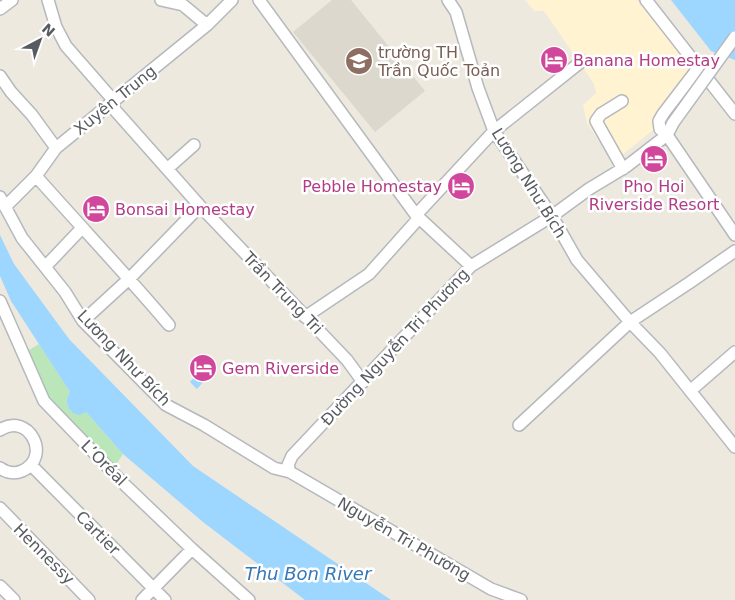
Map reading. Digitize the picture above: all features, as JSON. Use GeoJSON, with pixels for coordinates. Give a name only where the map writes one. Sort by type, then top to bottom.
{"type":"FeatureCollection","features":[{"type":"Feature","properties":{"kind":"street"},"geometry":{"type":"LineString","coordinates":[[0,9],[12,0]]}},
{"type":"Feature","properties":{"kind":"street","name":"Trần Trung Tri"},"geometry":{"type":"LineString","coordinates":[[48,0],[56,27],[66,46],[114,101],[114,109],[200,206],[347,360],[363,382]]}},
{"type":"Feature","properties":{"kind":"street"},"geometry":{"type":"LineString","coordinates":[[160,0],[183,5],[207,24]]}},
{"type":"Feature","properties":{"kind":"street","name":"Xuyên Trung"},"geometry":{"type":"LineString","coordinates":[[3,202],[36,176],[56,148],[207,24],[232,0]]}},
{"type":"Feature","properties":{"kind":"street"},"geometry":{"type":"LineString","coordinates":[[259,0],[418,216],[471,266]]}},
{"type":"Feature","properties":{"kind":"street","name":"Lương Như Bích"},"geometry":{"type":"LineString","coordinates":[[448,0],[456,12],[478,88],[494,131],[552,216],[577,260],[630,322],[660,353],[735,447]]}},
{"type":"Feature","properties":{"kind":"street"},"geometry":{"type":"LineString","coordinates":[[646,0],[735,114]]}},
{"type":"Feature","properties":{"kind":"street"},"geometry":{"type":"LineString","coordinates":[[667,135],[735,36]]}},
{"type":"Feature","properties":{"kind":"street"},"geometry":{"type":"LineString","coordinates":[[305,317],[369,274],[494,131],[582,62]]}},
{"type":"Feature","properties":{"kind":"street"},"geometry":{"type":"LineString","coordinates":[[699,67],[659,121],[660,129],[667,135],[735,235]]}},
{"type":"Feature","properties":{"kind":"street"},"geometry":{"type":"LineString","coordinates":[[0,76],[32,114],[56,148]]}},
{"type":"Feature","properties":{"kind":"street"},"geometry":{"type":"LineString","coordinates":[[622,101],[601,114],[596,121],[623,168]]}},
{"type":"Feature","properties":{"kind":"street","name":"Đường Nguyễn Tri Phương"},"geometry":{"type":"LineString","coordinates":[[290,472],[288,465],[292,456],[471,266],[552,216],[623,168],[667,135]]}},
{"type":"Feature","properties":{"kind":"street"},"geometry":{"type":"LineString","coordinates":[[168,169],[194,146]]}},
{"type":"Feature","properties":{"kind":"street"},"geometry":{"type":"LineString","coordinates":[[36,176],[130,278],[169,325]]}},
{"type":"Feature","properties":{"kind":"street","name":"Lương Như Bích"},"geometry":{"type":"LineString","coordinates":[[3,202],[22,238],[83,320],[166,405],[204,425],[274,468],[290,472]]}},
{"type":"Feature","properties":{"kind":"street"},"geometry":{"type":"LineString","coordinates":[[83,320],[130,278],[200,206]]}},
{"type":"Feature","properties":{"kind":"street"},"geometry":{"type":"LineString","coordinates":[[45,267],[82,228]]}},
{"type":"Feature","properties":{"kind":"street"},"geometry":{"type":"LineString","coordinates":[[519,425],[630,322],[735,251]]}},
{"type":"Feature","properties":{"kind":"street","name":"L’Oréal"},"geometry":{"type":"LineString","coordinates":[[0,301],[44,401],[125,484],[192,549],[249,600]]}},
{"type":"Feature","properties":{"kind":"street"},"geometry":{"type":"LineString","coordinates":[[690,390],[734,354]]}},
{"type":"Feature","properties":{"kind":"street"},"geometry":{"type":"LineString","coordinates":[[0,468],[11,473],[18,472],[31,465],[37,452],[34,438],[24,428],[17,426],[1,428]]}},
{"type":"Feature","properties":{"kind":"street","name":"Cartier"},"geometry":{"type":"LineString","coordinates":[[31,465],[165,600]]}},
{"type":"Feature","properties":{"kind":"street","name":"Nguyễn Tri Phương"},"geometry":{"type":"LineString","coordinates":[[290,472],[491,589],[521,600]]}},
{"type":"Feature","properties":{"kind":"street","name":"Hennessy"},"geometry":{"type":"LineString","coordinates":[[0,508],[90,600]]}},
{"type":"Feature","properties":{"kind":"street"},"geometry":{"type":"LineString","coordinates":[[142,600],[192,549]]}},
{"type":"Feature","properties":{"kind":"street"},"geometry":{"type":"LineString","coordinates":[[0,586],[14,600]]}},
{"type":"Feature","properties":{"kind":"shaded area","name":"trường TH Trần Quốc Toản"},"geometry":{"type":"Polygon","coordinates":[[[332,0],[351,0],[425,91],[375,132],[293,32],[332,0]]]}},
{"type":"Feature","properties":{"kind":"shaded area"},"geometry":{"type":"Polygon","coordinates":[[[525,0],[637,0],[694,72],[676,109],[659,131],[652,131],[613,162],[587,123],[583,105],[596,93],[594,84],[544,11],[534,11],[525,0]]]}},
{"type":"Feature","properties":{"kind":"green space"},"geometry":{"type":"Polygon","coordinates":[[[39,344],[70,392],[67,405],[71,411],[86,412],[123,454],[115,466],[46,397],[26,352],[39,344]]]}},
{"type":"Feature","properties":{"kind":"water"},"geometry":{"type":"Polygon","coordinates":[[[671,0],[735,0],[735,60],[711,51],[671,0]]]}},
{"type":"Feature","properties":{"kind":"water","name":"Thu Bon River"},"geometry":{"type":"Polygon","coordinates":[[[0,235],[14,264],[69,339],[193,466],[391,600],[305,600],[203,522],[123,454],[86,412],[79,415],[72,412],[67,403],[70,392],[11,301],[0,276],[0,235]]]}},
{"type":"Feature","properties":{"kind":"water"},"geometry":{"type":"Polygon","coordinates":[[[209,361],[216,367],[197,389],[190,382],[209,361]]]}},
{"type":"Feature","properties":{"kind":"place","name":"Banana Homestay"},"geometry":{"type":"Point","coordinates":[554,60]}},
{"type":"Feature","properties":{"kind":"place","name":"trường TH Trần Quốc Toản"},"geometry":{"type":"Point","coordinates":[359,61]}},
{"type":"Feature","properties":{"kind":"place","name":"Pho Hoi Riverside Resort"},"geometry":{"type":"Point","coordinates":[654,159]}},
{"type":"Feature","properties":{"kind":"place","name":"Pebble Homestay"},"geometry":{"type":"Point","coordinates":[461,186]}},
{"type":"Feature","properties":{"kind":"place","name":"Bonsai Homestay"},"geometry":{"type":"Point","coordinates":[96,209]}},
{"type":"Feature","properties":{"kind":"place","name":"Gem Riverside"},"geometry":{"type":"Point","coordinates":[203,368]}}]}
